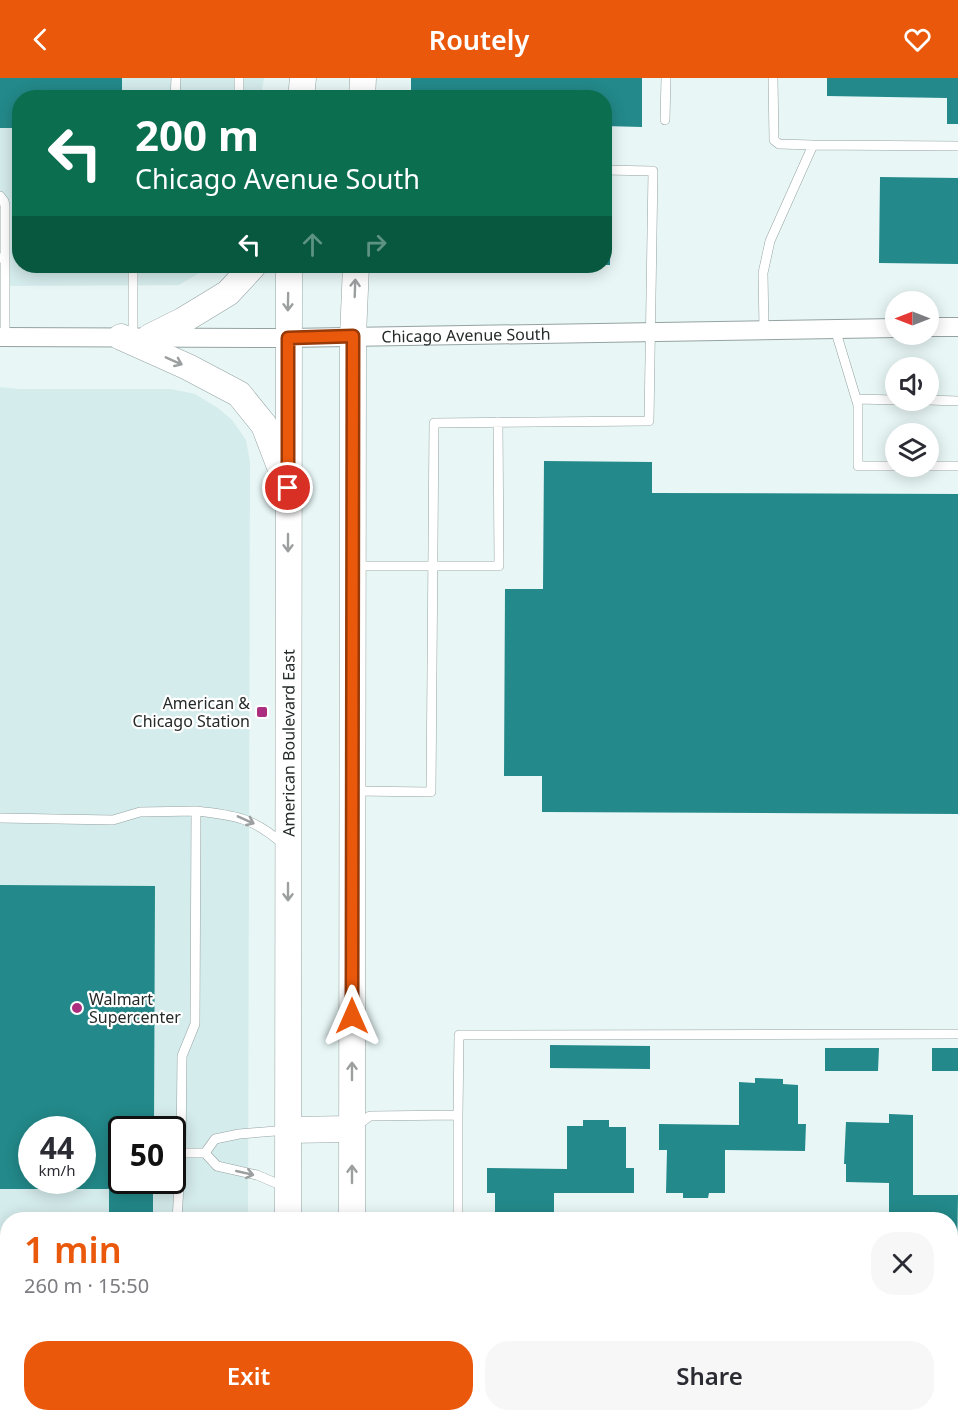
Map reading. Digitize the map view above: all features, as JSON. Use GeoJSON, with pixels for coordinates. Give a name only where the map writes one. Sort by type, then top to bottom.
{"type":"FeatureCollection","features":[{"type":"Feature","properties":{"kind":"main road"},"geometry":{"type":"LineString","coordinates":[[134,337],[182,321],[228,293],[247,273]]}},
{"type":"Feature","properties":{"kind":"main road","name":"American Boulevard East"},"geometry":{"type":"LineString","coordinates":[[288,1212],[289,273]]}},
{"type":"Feature","properties":{"kind":"main road"},"geometry":{"type":"LineString","coordinates":[[352,1212],[352,566],[353,336],[356,273]]}},
{"type":"Feature","properties":{"kind":"main road"},"geometry":{"type":"LineString","coordinates":[[134,337],[239,394],[264,425],[288,488]]}},
{"type":"Feature","properties":{"kind":"main road"},"geometry":{"type":"LineString","coordinates":[[288,1130],[351,1129]]}},
{"type":"Feature","properties":{"kind":"street"},"geometry":{"type":"LineString","coordinates":[[939,327],[958,327]]}},
{"type":"Feature","properties":{"kind":"street","name":"Chicago Avenue South"},"geometry":{"type":"LineString","coordinates":[[2,337],[288,338],[885,328]]}},
{"type":"Feature","properties":{"kind":"lane"},"geometry":{"type":"LineString","coordinates":[[665,120],[666,78]]}},
{"type":"Feature","properties":{"kind":"lane"},"geometry":{"type":"LineString","coordinates":[[773,78],[774,141],[779,144],[958,146]]}},
{"type":"Feature","properties":{"kind":"lane"},"geometry":{"type":"LineString","coordinates":[[764,330],[763,273],[770,241],[813,145]]}},
{"type":"Feature","properties":{"kind":"lane"},"geometry":{"type":"LineString","coordinates":[[352,791],[431,792],[434,423],[649,421],[653,171],[612,170]]}},
{"type":"Feature","properties":{"kind":"lane"},"geometry":{"type":"LineString","coordinates":[[0,196],[5,206],[2,258],[2,337]]}},
{"type":"Feature","properties":{"kind":"lane"},"geometry":{"type":"LineString","coordinates":[[133,273],[134,337]]}},
{"type":"Feature","properties":{"kind":"lane"},"geometry":{"type":"LineString","coordinates":[[835,329],[856,399],[858,466],[885,466]]}},
{"type":"Feature","properties":{"kind":"lane"},"geometry":{"type":"LineString","coordinates":[[856,399],[885,400]]}},
{"type":"Feature","properties":{"kind":"lane"},"geometry":{"type":"LineString","coordinates":[[939,400],[958,401]]}},
{"type":"Feature","properties":{"kind":"lane"},"geometry":{"type":"LineString","coordinates":[[352,566],[499,566],[498,422]]}},
{"type":"Feature","properties":{"kind":"lane"},"geometry":{"type":"LineString","coordinates":[[939,466],[958,466]]}},
{"type":"Feature","properties":{"kind":"lane"},"geometry":{"type":"LineString","coordinates":[[181,1116],[182,1056],[195,1024],[196,811]]}},
{"type":"Feature","properties":{"kind":"lane"},"geometry":{"type":"LineString","coordinates":[[0,818],[113,820],[140,812],[196,811],[234,815],[267,830],[288,848]]}},
{"type":"Feature","properties":{"kind":"lane"},"geometry":{"type":"LineString","coordinates":[[458,1212],[459,1035],[958,1034]]}},
{"type":"Feature","properties":{"kind":"lane"},"geometry":{"type":"LineString","coordinates":[[351,1129],[370,1116],[458,1116]]}},
{"type":"Feature","properties":{"kind":"lane"},"geometry":{"type":"LineString","coordinates":[[206,1153],[215,1139],[239,1134],[288,1130]]}},
{"type":"Feature","properties":{"kind":"lane"},"geometry":{"type":"LineString","coordinates":[[186,1153],[206,1153],[217,1166],[257,1175],[288,1188]]}},
{"type":"Feature","properties":{"kind":"lane"},"geometry":{"type":"LineString","coordinates":[[177,1212],[179,1194]]}},
{"type":"Feature","properties":{"kind":"shaded area"},"geometry":{"type":"Polygon","coordinates":[[[0,78],[264,78],[262,90],[12,90],[12,273],[199,273],[179,285],[0,286],[0,78]]]}},
{"type":"Feature","properties":{"kind":"shaded area"},"geometry":{"type":"Polygon","coordinates":[[[0,387],[171,389],[195,394],[232,420],[246,440],[250,462],[248,1212],[0,1212],[0,387]]]}},
{"type":"Feature","properties":{"kind":"building"},"geometry":{"type":"Polygon","coordinates":[[[0,78],[122,78],[122,90],[12,90],[12,128],[0,128],[0,78]]]}},
{"type":"Feature","properties":{"kind":"building"},"geometry":{"type":"Polygon","coordinates":[[[411,78],[642,78],[642,127],[612,126],[612,90],[411,90],[411,78]]]}},
{"type":"Feature","properties":{"kind":"building"},"geometry":{"type":"Polygon","coordinates":[[[827,78],[958,78],[958,124],[947,124],[947,98],[827,96],[827,78]]]}},
{"type":"Feature","properties":{"kind":"building"},"geometry":{"type":"Polygon","coordinates":[[[880,177],[958,178],[958,264],[879,263],[880,177]]]}},
{"type":"Feature","properties":{"kind":"building"},"geometry":{"type":"Polygon","coordinates":[[[544,461],[652,462],[652,493],[958,494],[958,814],[542,812],[542,776],[504,776],[505,589],[543,589],[544,461]]]}},
{"type":"Feature","properties":{"kind":"building","name":"Walmart Supercenter"},"geometry":{"type":"Polygon","coordinates":[[[0,885],[155,886],[154,1116],[108,1116],[108,1189],[96,1189],[96,1116],[18,1116],[18,1189],[0,1189],[0,885]]]}},
{"type":"Feature","properties":{"kind":"building"},"geometry":{"type":"Polygon","coordinates":[[[550,1045],[650,1046],[650,1069],[550,1068],[550,1045]]]}},
{"type":"Feature","properties":{"kind":"building"},"geometry":{"type":"Polygon","coordinates":[[[825,1048],[879,1048],[878,1071],[825,1071],[825,1048]]]}},
{"type":"Feature","properties":{"kind":"building"},"geometry":{"type":"Polygon","coordinates":[[[932,1048],[958,1048],[958,1071],[932,1071],[932,1048]]]}},
{"type":"Feature","properties":{"kind":"building"},"geometry":{"type":"Polygon","coordinates":[[[755,1078],[783,1079],[783,1084],[798,1085],[798,1124],[806,1124],[805,1151],[725,1150],[725,1193],[709,1193],[708,1198],[683,1198],[683,1193],[666,1193],[667,1150],[659,1150],[659,1124],[739,1125],[739,1082],[755,1083],[755,1078]]]}},
{"type":"Feature","properties":{"kind":"building"},"geometry":{"type":"Polygon","coordinates":[[[889,1114],[913,1115],[913,1195],[958,1195],[958,1212],[889,1212],[889,1183],[846,1182],[846,1164],[844,1164],[846,1122],[889,1123],[889,1114]]]}},
{"type":"Feature","properties":{"kind":"building"},"geometry":{"type":"Polygon","coordinates":[[[583,1120],[609,1120],[609,1127],[626,1127],[626,1168],[634,1168],[634,1193],[554,1193],[554,1212],[495,1212],[495,1193],[487,1193],[487,1168],[567,1169],[567,1126],[583,1126],[583,1120]]]}},
{"type":"Feature","properties":{"kind":"building","name":"Walmart Supercenter"},"geometry":{"type":"Polygon","coordinates":[[[109,1194],[153,1194],[153,1212],[109,1212],[109,1194]]]}},
{"type":"Feature","properties":{"kind":"place","name":"American & Chicago Station"},"geometry":{"type":"Point","coordinates":[262,712]}},
{"type":"Feature","properties":{"kind":"place","name":"Walmart Supercenter"},"geometry":{"type":"Point","coordinates":[77,1008]}},
{"type":"Feature","properties":{"kind":"route"},"geometry":{"type":"LineString","coordinates":[[288,488],[288,338],[353,336],[352,1016]]}}]}
